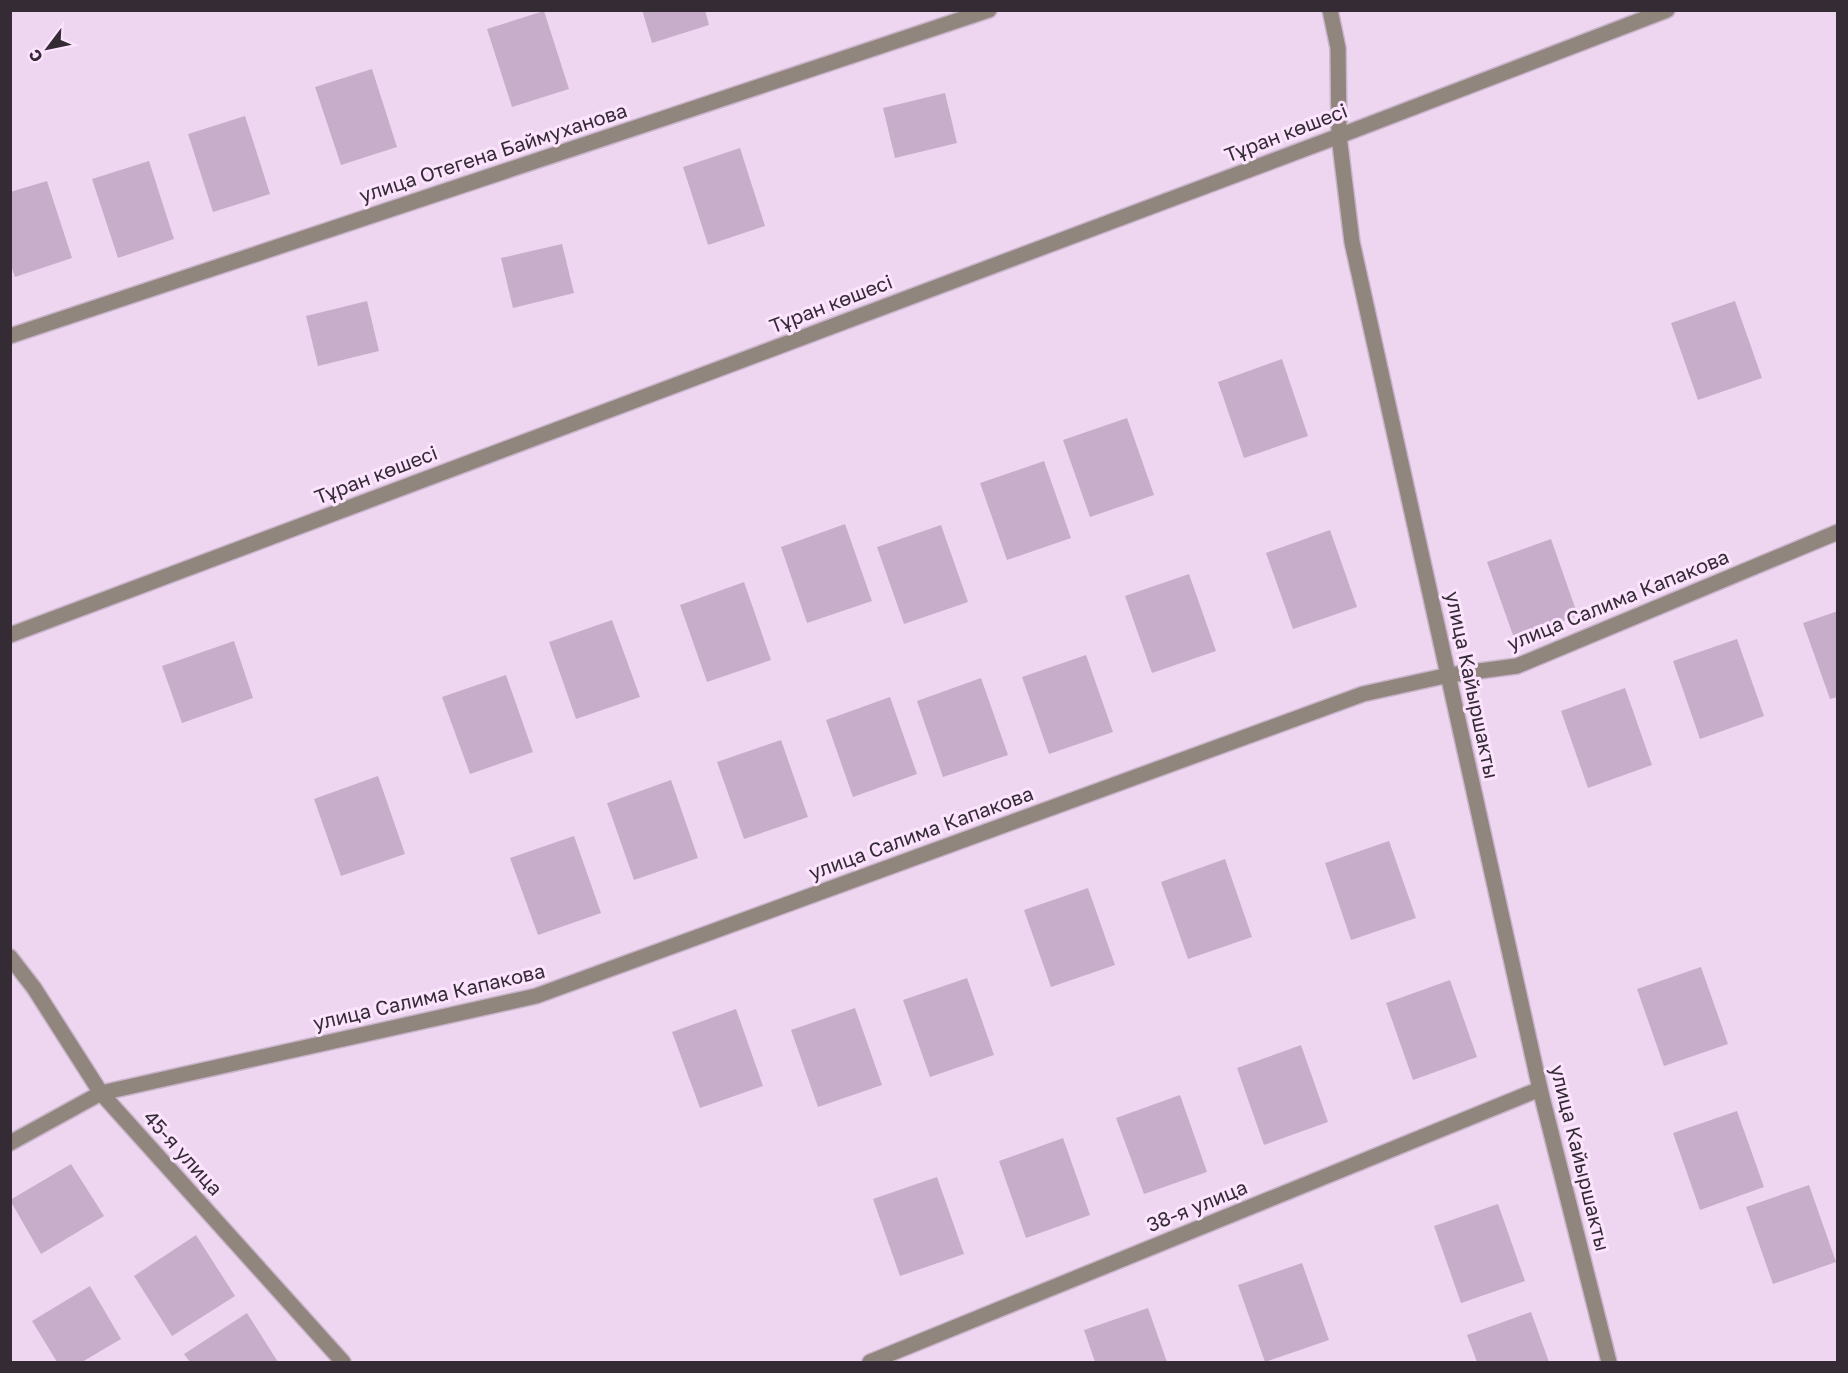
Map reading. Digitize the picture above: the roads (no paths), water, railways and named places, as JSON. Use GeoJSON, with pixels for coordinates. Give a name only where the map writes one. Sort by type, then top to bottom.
{"type":"FeatureCollection","features":[{"type":"Feature","properties":{"kind":"street","name":"улица Отегена Баймуханова"},"geometry":{"type":"LineString","coordinates":[[10,336],[989,10]]}},
{"type":"Feature","properties":{"kind":"street","name":"улица Кайыршакты"},"geometry":{"type":"LineString","coordinates":[[1330,10],[1338,48],[1339,136],[1352,242],[1540,1089],[1609,1362]]}},
{"type":"Feature","properties":{"kind":"street","name":"Тұран көшесі"},"geometry":{"type":"LineString","coordinates":[[10,635],[1339,136],[1666,10]]}},
{"type":"Feature","properties":{"kind":"street","name":"улица Салима Капакова"},"geometry":{"type":"LineString","coordinates":[[10,1143],[101,1093],[536,996],[1363,693],[1449,675],[1517,666],[1838,532]]}},
{"type":"Feature","properties":{"kind":"street","name":"45-я улица"},"geometry":{"type":"LineString","coordinates":[[10,957],[34,988],[101,1093],[344,1362]]}},
{"type":"Feature","properties":{"kind":"street","name":"38-я улица"},"geometry":{"type":"LineString","coordinates":[[870,1362],[1540,1089]]}}]}
